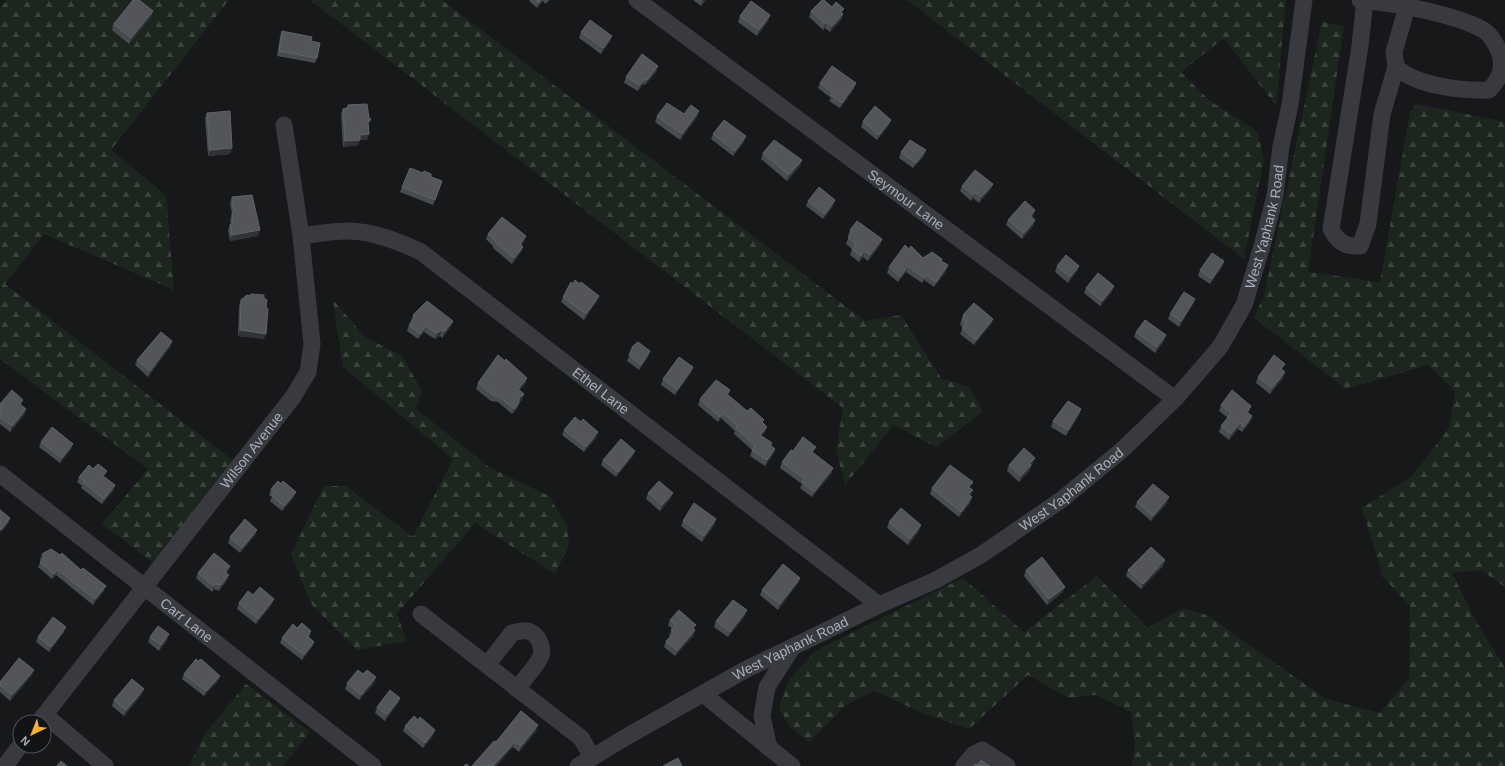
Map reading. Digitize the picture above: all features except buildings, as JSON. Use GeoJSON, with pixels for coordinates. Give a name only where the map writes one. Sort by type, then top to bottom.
{"type":"FeatureCollection","features":[{"type":"Feature","properties":{"kind":"street","name":"Seymour Lane"},"geometry":{"type":"LineString","coordinates":[[637,0],[1175,399]]}},
{"type":"Feature","properties":{"kind":"street","name":"West Yaphank Road"},"geometry":{"type":"LineString","coordinates":[[585,762],[626,737],[743,672],[879,605],[936,580],[981,555],[1061,500],[1122,450],[1175,399],[1220,347],[1244,305],[1275,196],[1281,146],[1290,105],[1304,0]]}},
{"type":"Feature","properties":{"kind":"street"},"geometry":{"type":"LineString","coordinates":[[1360,0],[1408,4],[1447,16],[1485,32],[1502,50],[1504,62],[1499,80],[1489,90],[1475,91],[1440,86],[1404,74],[1396,67]]}},
{"type":"Feature","properties":{"kind":"street"},"geometry":{"type":"LineString","coordinates":[[1365,0],[1360,46],[1332,229],[1336,239],[1348,247],[1360,246],[1368,224],[1382,114],[1396,67],[1394,52],[1408,4]]}},
{"type":"Feature","properties":{"kind":"street","name":"Wilson Avenue"},"geometry":{"type":"LineString","coordinates":[[45,714],[293,397],[308,372],[312,344],[301,236],[284,125]]}},
{"type":"Feature","properties":{"kind":"street","name":"Ethel Lane"},"geometry":{"type":"LineString","coordinates":[[301,236],[347,231],[370,234],[396,240],[421,252],[879,605]]}},
{"type":"Feature","properties":{"kind":"street","name":"Carr Lane"},"geometry":{"type":"LineString","coordinates":[[0,474],[373,766]]}},
{"type":"Feature","properties":{"kind":"street"},"geometry":{"type":"LineString","coordinates":[[421,614],[581,738],[585,762]]}},
{"type":"Feature","properties":{"kind":"street"},"geometry":{"type":"LineString","coordinates":[[487,665],[512,633],[527,631],[533,634],[540,644],[542,653],[539,660],[517,688]]}},
{"type":"Feature","properties":{"kind":"street"},"geometry":{"type":"LineString","coordinates":[[769,748],[762,716],[767,687],[792,648]]}},
{"type":"Feature","properties":{"kind":"street"},"geometry":{"type":"LineString","coordinates":[[703,694],[792,766]]}},
{"type":"Feature","properties":{"kind":"street"},"geometry":{"type":"LineString","coordinates":[[52,726],[105,766]]}},
{"type":"Feature","properties":{"kind":"street"},"geometry":{"type":"LineString","coordinates":[[964,766],[974,754],[982,750],[1007,766]]}},
{"type":"Feature","properties":{"kind":"street"},"geometry":{"type":"LineString","coordinates":[[5,766],[14,754]]}},
{"type":"Feature","properties":{"kind":"green space"},"geometry":{"type":"Polygon","coordinates":[[[7,0],[229,0],[111,150],[166,195],[174,290],[44,234],[5,284],[235,462],[154,563],[102,524],[148,469],[0,359],[0,9],[7,0]]]}},
{"type":"Feature","properties":{"kind":"green space"},"geometry":{"type":"Polygon","coordinates":[[[310,0],[442,0],[865,321],[901,315],[941,378],[969,387],[983,412],[936,447],[894,425],[845,485],[836,450],[843,408],[310,0]]]}},
{"type":"Feature","properties":{"kind":"green space"},"geometry":{"type":"Polygon","coordinates":[[[907,0],[1286,0],[1276,106],[1224,38],[1181,72],[1209,100],[1257,131],[1264,160],[1244,259],[907,0]]]}},
{"type":"Feature","properties":{"kind":"green space"},"geometry":{"type":"Polygon","coordinates":[[[1322,22],[1344,26],[1308,272],[1380,282],[1410,112],[1417,104],[1505,122],[1505,587],[1481,570],[1452,573],[1477,623],[1505,668],[1505,766],[1132,766],[1135,746],[1131,712],[1096,695],[1069,698],[1028,675],[969,729],[922,713],[874,691],[846,705],[809,742],[790,727],[779,708],[788,681],[815,651],[963,578],[1024,632],[1097,576],[1148,628],[1183,608],[1207,615],[1326,699],[1380,713],[1409,678],[1410,606],[1383,577],[1362,508],[1413,475],[1449,428],[1455,391],[1428,365],[1346,389],[1254,318],[1264,295],[1322,22]]]}},
{"type":"Feature","properties":{"kind":"green space"},"geometry":{"type":"Polygon","coordinates":[[[333,300],[365,337],[402,356],[422,391],[416,409],[489,467],[549,496],[567,526],[569,545],[555,574],[475,523],[397,614],[407,641],[357,650],[311,604],[291,554],[324,486],[346,486],[413,537],[453,459],[343,367],[333,300]]]}},
{"type":"Feature","properties":{"kind":"green space"},"geometry":{"type":"Polygon","coordinates":[[[246,684],[310,732],[283,766],[189,766],[204,735],[246,684]]]}}]}
